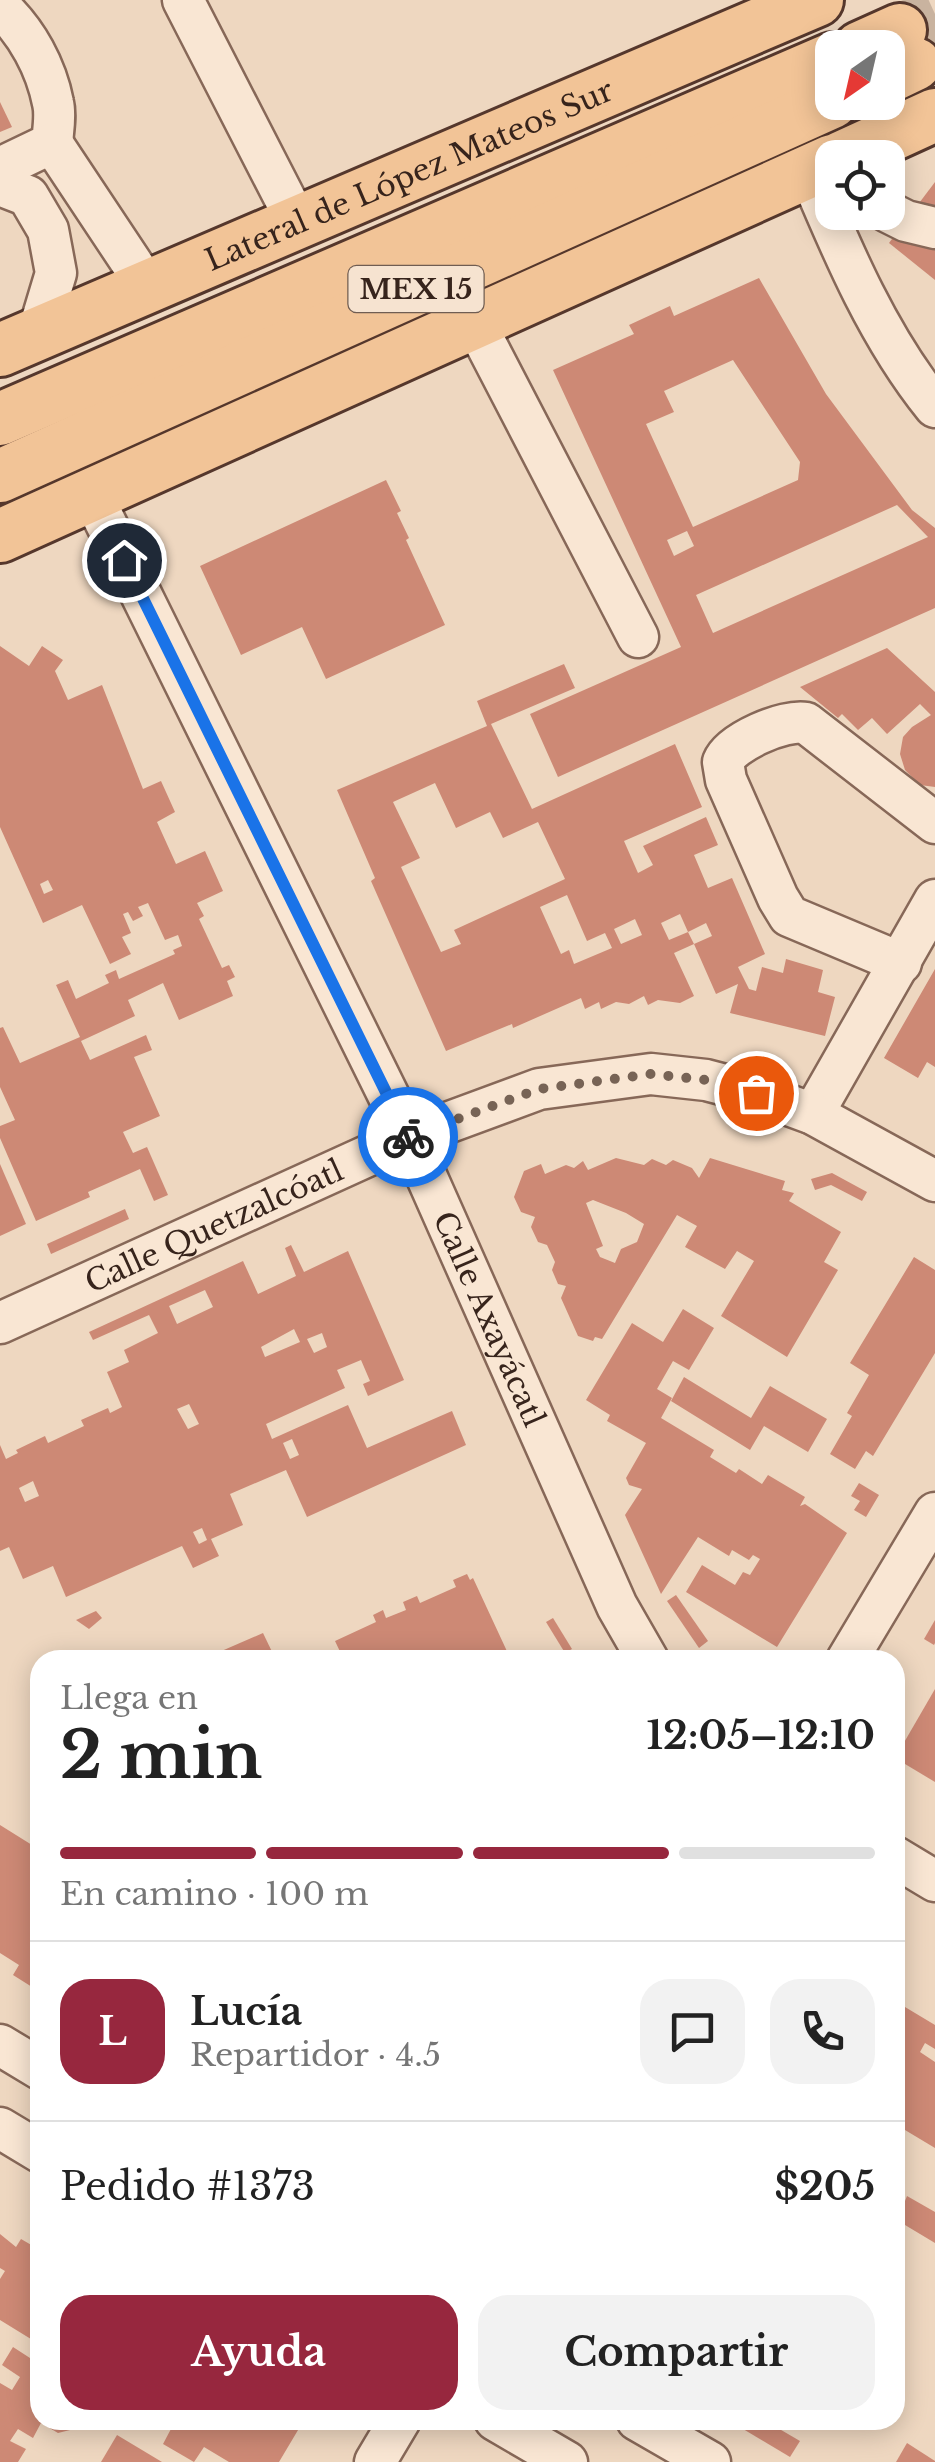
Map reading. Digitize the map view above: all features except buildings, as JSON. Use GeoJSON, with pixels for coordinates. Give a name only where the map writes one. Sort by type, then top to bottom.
{"type":"FeatureCollection","features":[{"type":"Feature","properties":{"kind":"main road","name":"Lateral de López Mateos Sur"},"geometry":{"type":"LineString","coordinates":[[19,342],[810,2]]}},
{"type":"Feature","properties":{"kind":"main road","name":"MEX 15"},"geometry":{"type":"LineString","coordinates":[[0,419],[815,66]]}},
{"type":"Feature","properties":{"kind":"main road","name":"MEX 15"},"geometry":{"type":"LineString","coordinates":[[0,476],[815,110]]}},
{"type":"Feature","properties":{"kind":"main road"},"geometry":{"type":"LineString","coordinates":[[886,140],[935,115]]}},
{"type":"Feature","properties":{"kind":"main road"},"geometry":{"type":"LineString","coordinates":[[0,536],[815,175]]}},
{"type":"Feature","properties":{"kind":"street"},"geometry":{"type":"LineString","coordinates":[[183,0],[297,222]]}},
{"type":"Feature","properties":{"kind":"street"},"geometry":{"type":"LineString","coordinates":[[0,7],[34,48],[54,106],[52,143],[146,286]]}},
{"type":"Feature","properties":{"kind":"street"},"geometry":{"type":"LineString","coordinates":[[0,168],[52,143]]}},
{"type":"Feature","properties":{"kind":"street"},"geometry":{"type":"LineString","coordinates":[[0,184],[28,196],[48,230],[56,272],[19,342]]}},
{"type":"Feature","properties":{"kind":"street"},"geometry":{"type":"LineString","coordinates":[[905,220],[935,228]]}},
{"type":"Feature","properties":{"kind":"street"},"geometry":{"type":"LineString","coordinates":[[838,230],[840,246],[878,320],[935,407]]}},
{"type":"Feature","properties":{"kind":"street"},"geometry":{"type":"LineString","coordinates":[[475,323],[638,636]]}},
{"type":"Feature","properties":{"kind":"street","name":"Calle Axayácatl"},"geometry":{"type":"LineString","coordinates":[[92,495],[408,1138],[617,1606],[642,1650]]}},
{"type":"Feature","properties":{"kind":"street"},"geometry":{"type":"LineString","coordinates":[[901,963],[789,916],[726,780],[722,762],[731,748],[790,722],[806,723],[935,822]]}},
{"type":"Feature","properties":{"kind":"street"},"geometry":{"type":"LineString","coordinates":[[813,1114],[935,900]]}},
{"type":"Feature","properties":{"kind":"street","name":"Calle Quetzalcóatl"},"geometry":{"type":"LineString","coordinates":[[0,1323],[408,1138],[539,1089],[651,1074],[706,1080],[813,1114],[935,1181]]}},
{"type":"Feature","properties":{"kind":"street"},"geometry":{"type":"LineString","coordinates":[[853,1650],[935,1513]]}},
{"type":"Feature","properties":{"kind":"street"},"geometry":{"type":"LineString","coordinates":[[905,1863],[935,1881]]}},
{"type":"Feature","properties":{"kind":"street"},"geometry":{"type":"LineString","coordinates":[[0,2045],[30,2063]]}},
{"type":"Feature","properties":{"kind":"street"},"geometry":{"type":"LineString","coordinates":[[0,2128],[30,2146]]}},
{"type":"Feature","properties":{"kind":"street"},"geometry":{"type":"LineString","coordinates":[[375,2462],[394,2430]]}},
{"type":"Feature","properties":{"kind":"street"},"geometry":{"type":"LineString","coordinates":[[511,2430],[567,2462]]}},
{"type":"Feature","properties":{"kind":"street"},"geometry":{"type":"LineString","coordinates":[[654,2430],[710,2462]]}},
{"type":"Feature","properties":{"kind":"tunnel"},"geometry":{"type":"LineString","coordinates":[[900,30],[935,14]]}},
{"type":"Feature","properties":{"kind":"way so far"},"geometry":{"type":"LineString","coordinates":[[408,1137],[539,1089],[651,1074],[706,1080],[756,1093]]}},
{"type":"Feature","properties":{"kind":"route"},"geometry":{"type":"LineString","coordinates":[[124,560],[408,1137]]}}]}
